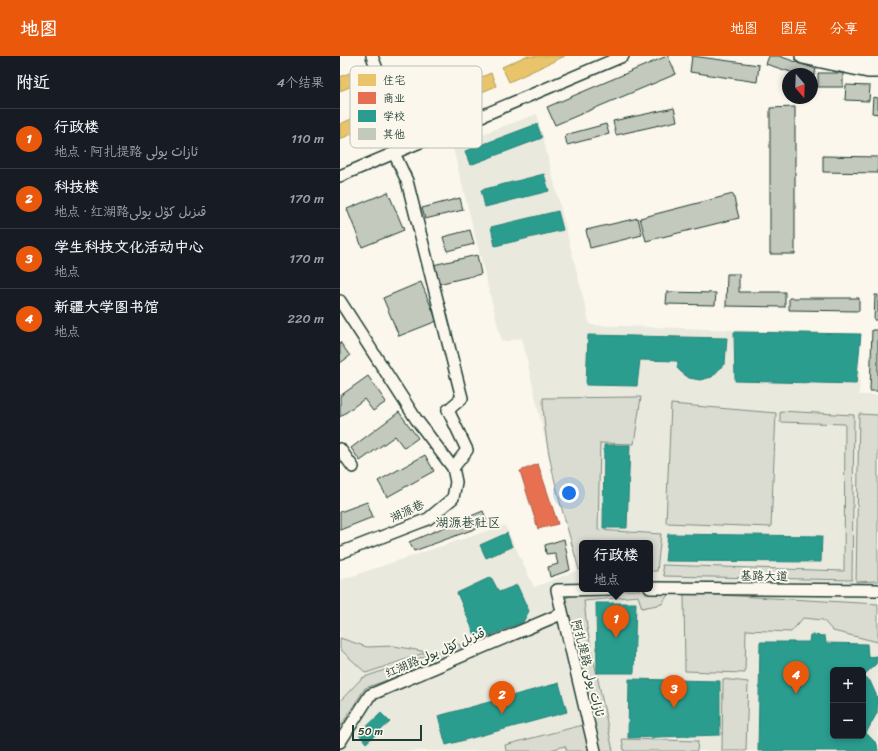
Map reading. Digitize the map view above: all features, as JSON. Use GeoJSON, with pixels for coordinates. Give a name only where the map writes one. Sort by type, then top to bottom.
{"type":"FeatureCollection","features":[{"type":"Feature","properties":{"kind":"highway"},"geometry":{"type":"LineString","coordinates":[[832,56],[878,59]]}},
{"type":"Feature","properties":{"kind":"main road"},"geometry":{"type":"LineString","coordinates":[[803,56],[868,70],[878,70]]}},
{"type":"Feature","properties":{"kind":"street"},"geometry":{"type":"LineString","coordinates":[[372,56],[376,66]]}},
{"type":"Feature","properties":{"kind":"street"},"geometry":{"type":"LineString","coordinates":[[482,115],[623,56]]}},
{"type":"Feature","properties":{"kind":"street"},"geometry":{"type":"LineString","coordinates":[[340,176],[405,148]]}},
{"type":"Feature","properties":{"kind":"street"},"geometry":{"type":"LineString","coordinates":[[340,301],[416,419],[453,468],[467,450],[448,410],[462,398],[407,181],[394,153]]}},
{"type":"Feature","properties":{"kind":"street"},"geometry":{"type":"LineString","coordinates":[[340,448],[353,467]]}},
{"type":"Feature","properties":{"kind":"street","name":"湖源巷"},"geometry":{"type":"LineString","coordinates":[[340,553],[428,519],[453,498],[456,482],[453,468]]}},
{"type":"Feature","properties":{"kind":"street","name":"基路大道"},"geometry":{"type":"LineString","coordinates":[[653,588],[878,590]]}},
{"type":"Feature","properties":{"kind":"street","name":"阿扎提路 ئازات يولى"},"geometry":{"type":"LineString","coordinates":[[579,590],[557,590],[561,614],[595,751]]}},
{"type":"Feature","properties":{"kind":"street","name":"红湖路قىزىل كۆل يولى"},"geometry":{"type":"LineString","coordinates":[[340,742],[370,695],[561,614]]}},
{"type":"Feature","properties":{"kind":"shaded area"},"geometry":{"type":"Polygon","coordinates":[[[537,114],[590,325],[861,334],[859,395],[878,395],[878,751],[340,751],[340,580],[505,525],[534,587],[579,570],[550,462],[522,338],[502,342],[453,148],[482,148],[482,134],[537,114]]]}},
{"type":"Feature","properties":{"kind":"shaded area"},"geometry":{"type":"Polygon","coordinates":[[[641,397],[634,444],[600,443],[598,530],[661,534],[657,571],[653,571],[653,540],[579,540],[579,570],[561,507],[551,464],[544,420],[543,398],[641,397]]]}},
{"type":"Feature","properties":{"kind":"shaded area"},"geometry":{"type":"Polygon","coordinates":[[[671,404],[776,413],[771,527],[666,523],[671,404]]]}},
{"type":"Feature","properties":{"kind":"shaded area"},"geometry":{"type":"Polygon","coordinates":[[[780,411],[854,415],[852,580],[664,576],[662,565],[844,571],[845,424],[780,422],[780,411]]]}},
{"type":"Feature","properties":{"kind":"shaded area"},"geometry":{"type":"Polygon","coordinates":[[[859,414],[878,415],[878,581],[856,582],[859,414]]]}},
{"type":"Feature","properties":{"kind":"shaded area"},"geometry":{"type":"Polygon","coordinates":[[[653,589],[669,593],[662,604],[642,608],[638,596],[584,601],[587,628],[613,751],[595,751],[561,600],[580,592],[653,592],[653,589]]]}},
{"type":"Feature","properties":{"kind":"shaded area"},"geometry":{"type":"Polygon","coordinates":[[[684,593],[878,604],[878,642],[833,631],[823,620],[803,618],[791,632],[746,630],[745,673],[685,671],[684,593]]]}},
{"type":"Feature","properties":{"kind":"shaded area"},"geometry":{"type":"Polygon","coordinates":[[[340,638],[367,647],[394,646],[427,652],[366,673],[340,649],[340,638]]]}},
{"type":"Feature","properties":{"kind":"shaded area"},"geometry":{"type":"Polygon","coordinates":[[[459,644],[463,653],[365,688],[340,727],[340,701],[362,678],[459,644]]]}},
{"type":"Feature","properties":{"kind":"shaded area"},"geometry":{"type":"Polygon","coordinates":[[[723,679],[748,682],[746,751],[722,751],[723,679]]]}},
{"type":"Feature","properties":{"kind":"shaded area"},"geometry":{"type":"Polygon","coordinates":[[[583,725],[589,751],[567,751],[565,746],[546,751],[506,751],[505,745],[583,725]]]}},
{"type":"Feature","properties":{"kind":"shaded area"},"geometry":{"type":"Polygon","coordinates":[[[622,739],[698,741],[697,751],[624,751],[622,739]]]}},
{"type":"Feature","properties":{"kind":"building: 住宅"},"geometry":{"type":"Polygon","coordinates":[[[526,56],[565,56],[509,82],[502,67],[526,56]]]}},
{"type":"Feature","properties":{"kind":"building: 住宅"},"geometry":{"type":"Polygon","coordinates":[[[350,73],[350,87],[340,91],[340,77],[350,73]]]}},
{"type":"Feature","properties":{"kind":"building: 住宅"},"geometry":{"type":"Polygon","coordinates":[[[491,73],[496,86],[482,92],[482,77],[491,73]]]}},
{"type":"Feature","properties":{"kind":"building: 住宅"},"geometry":{"type":"Polygon","coordinates":[[[350,120],[350,135],[340,139],[340,124],[350,120]]]}},
{"type":"Feature","properties":{"kind":"building: 商业"},"geometry":{"type":"Polygon","coordinates":[[[538,464],[558,524],[538,529],[520,471],[538,464]]]}},
{"type":"Feature","properties":{"kind":"building: 学校"},"geometry":{"type":"Polygon","coordinates":[[[537,124],[542,138],[470,165],[465,151],[473,148],[482,148],[482,145],[537,124]]]}},
{"type":"Feature","properties":{"kind":"building: 学校"},"geometry":{"type":"Polygon","coordinates":[[[544,174],[549,191],[485,207],[481,190],[544,174]]]}},
{"type":"Feature","properties":{"kind":"building: 学校"},"geometry":{"type":"Polygon","coordinates":[[[558,211],[563,230],[495,246],[491,227],[558,211]]]}},
{"type":"Feature","properties":{"kind":"building: 学校"},"geometry":{"type":"Polygon","coordinates":[[[734,332],[861,334],[856,384],[735,381],[734,332]]]}},
{"type":"Feature","properties":{"kind":"building: 学校"},"geometry":{"type":"Polygon","coordinates":[[[588,335],[727,338],[725,363],[712,377],[700,380],[689,378],[681,372],[677,368],[677,361],[640,360],[637,386],[586,385],[588,335]]]}},
{"type":"Feature","properties":{"kind":"building: 学校"},"geometry":{"type":"Polygon","coordinates":[[[604,445],[630,445],[627,528],[603,528],[604,445]]]}},
{"type":"Feature","properties":{"kind":"building: 学校"},"geometry":{"type":"Polygon","coordinates":[[[507,533],[512,547],[486,558],[480,545],[507,533]]]}},
{"type":"Feature","properties":{"kind":"building: 学校"},"geometry":{"type":"Polygon","coordinates":[[[668,534],[822,536],[821,562],[665,561],[668,534]]]}},
{"type":"Feature","properties":{"kind":"building: 学校"},"geometry":{"type":"Polygon","coordinates":[[[491,577],[499,592],[517,585],[529,611],[523,622],[489,636],[475,635],[457,593],[491,577]]]}},
{"type":"Feature","properties":{"kind":"building: 学校"},"geometry":{"type":"Polygon","coordinates":[[[596,603],[636,603],[634,673],[597,673],[596,603]]]}},
{"type":"Feature","properties":{"kind":"building: 学校"},"geometry":{"type":"Polygon","coordinates":[[[810,635],[825,636],[826,643],[867,644],[868,657],[878,656],[876,664],[866,673],[866,667],[830,667],[830,739],[866,739],[866,733],[877,744],[878,751],[758,751],[760,642],[809,642],[810,635]]]}},
{"type":"Feature","properties":{"kind":"building: 学校"},"geometry":{"type":"Polygon","coordinates":[[[866,678],[870,681],[878,699],[877,713],[866,733],[866,678]]]}},
{"type":"Feature","properties":{"kind":"building: 学校"},"geometry":{"type":"Polygon","coordinates":[[[629,679],[720,681],[720,735],[628,738],[629,679]]]}},
{"type":"Feature","properties":{"kind":"building: 学校"},"geometry":{"type":"Polygon","coordinates":[[[559,683],[567,712],[446,745],[438,716],[559,683]]]}},
{"type":"Feature","properties":{"kind":"building: 学校"},"geometry":{"type":"Polygon","coordinates":[[[381,713],[390,722],[366,743],[359,734],[381,713]]]}},
{"type":"Feature","properties":{"kind":"building: 其他"},"geometry":{"type":"Polygon","coordinates":[[[667,56],[676,74],[555,125],[547,107],[667,56]]]}},
{"type":"Feature","properties":{"kind":"building: 其他"},"geometry":{"type":"Polygon","coordinates":[[[692,56],[759,65],[757,82],[690,72],[692,56]]]}},
{"type":"Feature","properties":{"kind":"building: 其他"},"geometry":{"type":"Polygon","coordinates":[[[769,56],[779,56],[813,68],[782,69],[766,64],[769,56]]]}},
{"type":"Feature","properties":{"kind":"building: 其他"},"geometry":{"type":"Polygon","coordinates":[[[818,73],[843,73],[843,87],[818,87],[818,73]]]}},
{"type":"Feature","properties":{"kind":"building: 其他"},"geometry":{"type":"Polygon","coordinates":[[[846,85],[870,86],[869,101],[845,100],[846,85]]]}},
{"type":"Feature","properties":{"kind":"building: 其他"},"geometry":{"type":"Polygon","coordinates":[[[873,97],[878,98],[878,114],[872,113],[873,97]]]}},
{"type":"Feature","properties":{"kind":"building: 其他"},"geometry":{"type":"Polygon","coordinates":[[[795,107],[795,254],[770,254],[770,108],[795,107]]]}},
{"type":"Feature","properties":{"kind":"building: 其他"},"geometry":{"type":"Polygon","coordinates":[[[674,108],[677,121],[616,135],[613,121],[674,108]]]}},
{"type":"Feature","properties":{"kind":"building: 其他"},"geometry":{"type":"Polygon","coordinates":[[[606,124],[609,134],[567,145],[565,135],[606,124]]]}},
{"type":"Feature","properties":{"kind":"building: 其他"},"geometry":{"type":"Polygon","coordinates":[[[823,156],[878,157],[878,173],[823,172],[823,156]]]}},
{"type":"Feature","properties":{"kind":"building: 其他"},"geometry":{"type":"Polygon","coordinates":[[[388,192],[404,230],[362,247],[347,209],[388,192]]]}},
{"type":"Feature","properties":{"kind":"building: 其他"},"geometry":{"type":"Polygon","coordinates":[[[733,194],[739,218],[646,241],[640,218],[733,194]]]}},
{"type":"Feature","properties":{"kind":"building: 其他"},"geometry":{"type":"Polygon","coordinates":[[[460,198],[463,210],[425,219],[422,208],[460,198]]]}},
{"type":"Feature","properties":{"kind":"building: 其他"},"geometry":{"type":"Polygon","coordinates":[[[638,218],[642,235],[590,248],[586,230],[638,218]]]}},
{"type":"Feature","properties":{"kind":"building: 其他"},"geometry":{"type":"Polygon","coordinates":[[[470,230],[474,244],[447,251],[443,237],[470,230]]]}},
{"type":"Feature","properties":{"kind":"building: 其他"},"geometry":{"type":"Polygon","coordinates":[[[477,255],[481,274],[438,284],[433,265],[477,255]]]}},
{"type":"Feature","properties":{"kind":"building: 其他"},"geometry":{"type":"Polygon","coordinates":[[[727,274],[739,274],[739,292],[785,292],[785,307],[726,306],[727,274]]]}},
{"type":"Feature","properties":{"kind":"building: 其他"},"geometry":{"type":"Polygon","coordinates":[[[421,282],[437,321],[399,336],[383,298],[421,282]]]}},
{"type":"Feature","properties":{"kind":"building: 其他"},"geometry":{"type":"Polygon","coordinates":[[[667,292],[716,293],[715,305],[666,304],[667,292]]]}},
{"type":"Feature","properties":{"kind":"building: 其他"},"geometry":{"type":"Polygon","coordinates":[[[875,295],[878,295],[878,320],[874,320],[875,295]]]}},
{"type":"Feature","properties":{"kind":"building: 其他"},"geometry":{"type":"Polygon","coordinates":[[[789,298],[859,298],[859,311],[789,310],[789,298]]]}},
{"type":"Feature","properties":{"kind":"building: 其他"},"geometry":{"type":"Polygon","coordinates":[[[872,330],[878,330],[878,391],[870,391],[872,330]]]}},
{"type":"Feature","properties":{"kind":"building: 其他"},"geometry":{"type":"Polygon","coordinates":[[[340,342],[350,356],[340,363],[340,342]]]}},
{"type":"Feature","properties":{"kind":"building: 其他"},"geometry":{"type":"Polygon","coordinates":[[[368,376],[386,402],[373,411],[364,399],[340,417],[340,396],[368,376]]]}},
{"type":"Feature","properties":{"kind":"building: 其他"},"geometry":{"type":"Polygon","coordinates":[[[399,412],[418,438],[404,448],[395,436],[360,461],[351,448],[399,412]]]}},
{"type":"Feature","properties":{"kind":"building: 其他"},"geometry":{"type":"Polygon","coordinates":[[[425,455],[434,471],[387,497],[378,481],[425,455]]]}},
{"type":"Feature","properties":{"kind":"building: 其他"},"geometry":{"type":"Polygon","coordinates":[[[367,502],[373,517],[340,530],[340,512],[367,502]]]}},
{"type":"Feature","properties":{"kind":"building: 其他"},"geometry":{"type":"Polygon","coordinates":[[[483,511],[488,524],[414,551],[409,542],[483,511]]]}},
{"type":"Feature","properties":{"kind":"building: 其他"},"geometry":{"type":"Polygon","coordinates":[[[564,539],[570,570],[550,577],[548,567],[558,564],[555,553],[546,554],[545,545],[564,539]]]}},
{"type":"Feature","properties":{"kind":"place","name":"行政楼"},"geometry":{"type":"Point","coordinates":[616,638]}},
{"type":"Feature","properties":{"kind":"place","name":"新疆大学图书馆"},"geometry":{"type":"Point","coordinates":[796,694]}},
{"type":"Feature","properties":{"kind":"place","name":"学生科技文化活动中心"},"geometry":{"type":"Point","coordinates":[674,708]}},
{"type":"Feature","properties":{"kind":"place","name":"科技楼"},"geometry":{"type":"Point","coordinates":[502,714]}},
{"type":"Feature","properties":{"kind":"district","name":"湖源巷社区"},"geometry":{"type":"Point","coordinates":[468,522]}}]}
